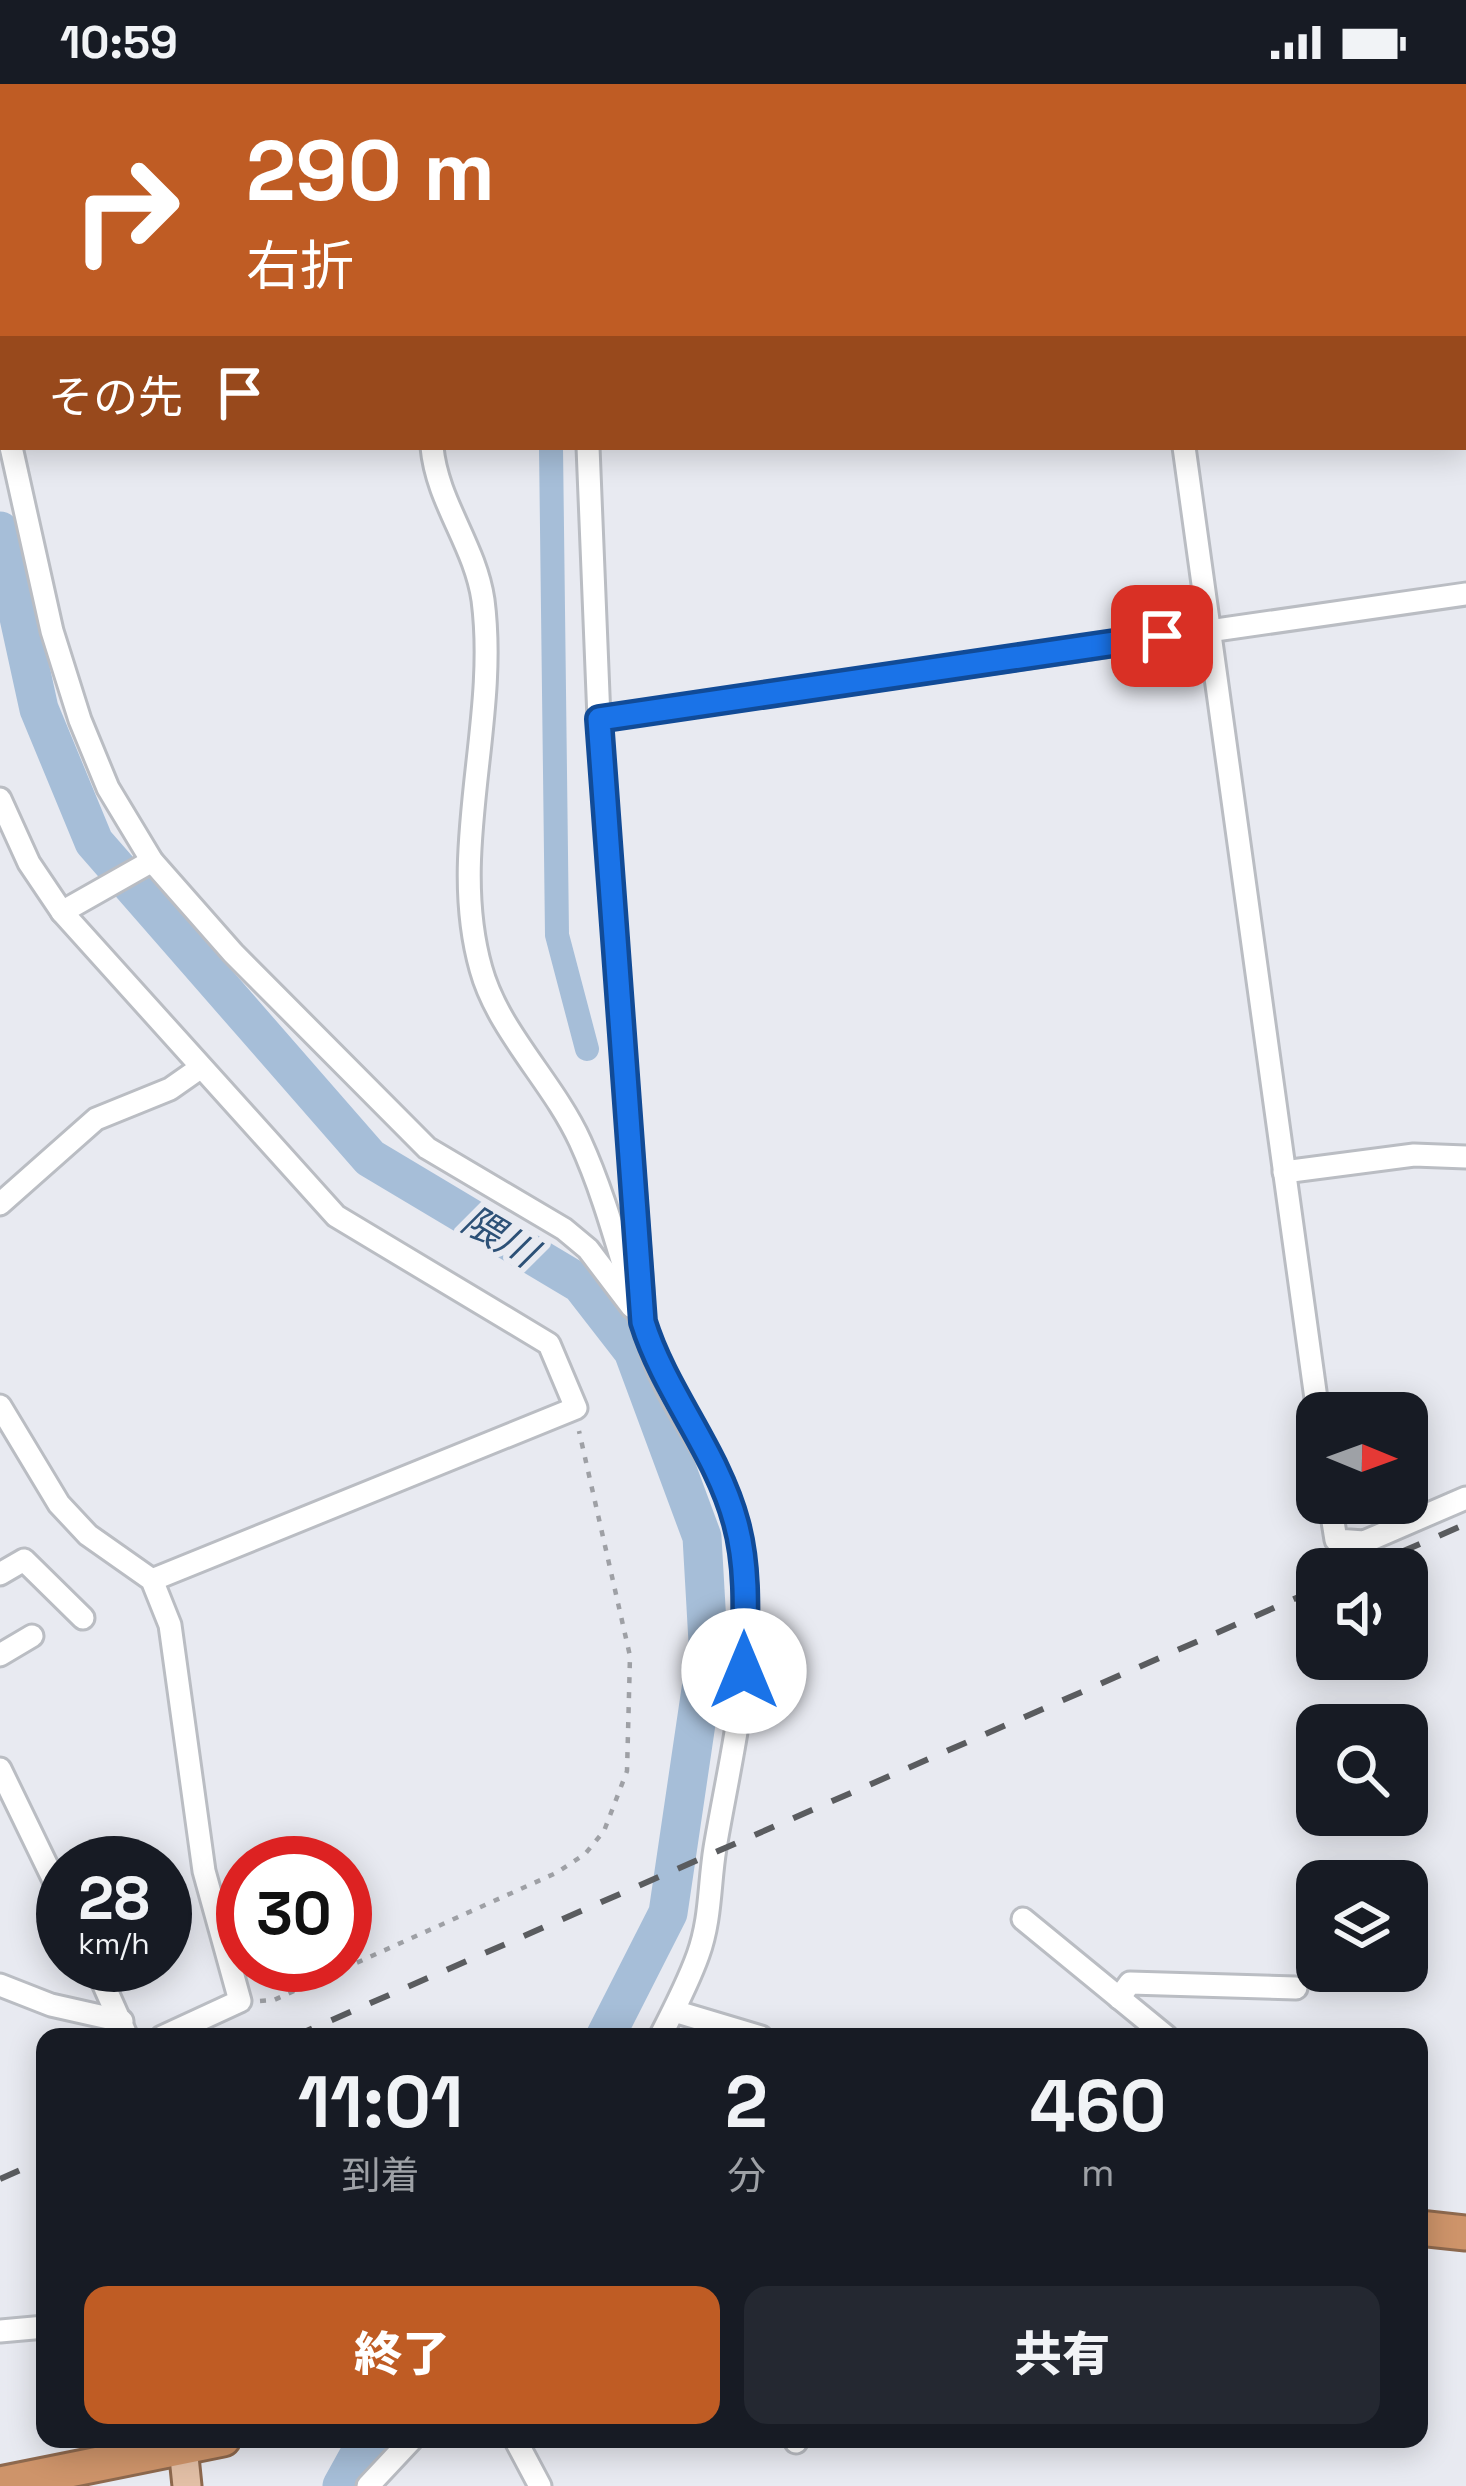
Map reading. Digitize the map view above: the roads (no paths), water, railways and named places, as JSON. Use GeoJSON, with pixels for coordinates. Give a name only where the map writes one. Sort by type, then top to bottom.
{"type":"FeatureCollection","features":[{"type":"Feature","properties":{"kind":"highway"},"geometry":{"type":"LineString","coordinates":[[1428,2229],[1466,2233]]}},
{"type":"Feature","properties":{"kind":"highway"},"geometry":{"type":"LineString","coordinates":[[0,2484],[161,2448]]}},
{"type":"Feature","properties":{"kind":"main road"},"geometry":{"type":"LineString","coordinates":[[183,2448],[187,2486]]}},
{"type":"Feature","properties":{"kind":"street"},"geometry":{"type":"LineString","coordinates":[[12,450],[52,631],[80,720],[144,866],[427,1148],[564,1229],[588,1249],[643,1322]]}},
{"type":"Feature","properties":{"kind":"street"},"geometry":{"type":"LineString","coordinates":[[432,450],[435,479],[467,543],[483,598],[486,722],[468,890],[472,937],[483,976],[502,1015],[558,1095],[604,1196],[656,1366],[721,1482],[736,1524],[743,1569],[743,1696],[715,1850],[713,1889],[685,2022],[715,2028]]}},
{"type":"Feature","properties":{"kind":"street"},"geometry":{"type":"LineString","coordinates":[[588,450],[599,719],[643,1322]]}},
{"type":"Feature","properties":{"kind":"street"},"geometry":{"type":"LineString","coordinates":[[1184,450],[1315,1392]]}},
{"type":"Feature","properties":{"kind":"street"},"geometry":{"type":"LineString","coordinates":[[599,719],[1466,594]]}},
{"type":"Feature","properties":{"kind":"street"},"geometry":{"type":"LineString","coordinates":[[0,799],[5,828],[62,911],[336,1216],[549,1344],[577,1408],[152,1580]]}},
{"type":"Feature","properties":{"kind":"street"},"geometry":{"type":"LineString","coordinates":[[62,911],[144,866]]}},
{"type":"Feature","properties":{"kind":"street"},"geometry":{"type":"LineString","coordinates":[[0,1204],[96,1119],[170,1089],[200,1068]]}},
{"type":"Feature","properties":{"kind":"street"},"geometry":{"type":"LineString","coordinates":[[1284,1172],[1414,1154],[1466,1157]]}},
{"type":"Feature","properties":{"kind":"street"},"geometry":{"type":"LineString","coordinates":[[0,1406],[59,1504],[88,1535],[152,1580],[170,1625],[196,1829],[240,2002],[182,2028]]}},
{"type":"Feature","properties":{"kind":"street"},"geometry":{"type":"LineString","coordinates":[[1428,1514],[1466,1498]]}},
{"type":"Feature","properties":{"kind":"street"},"geometry":{"type":"LineString","coordinates":[[1333,1524],[1336,1540],[1364,1542],[1406,1524]]}},
{"type":"Feature","properties":{"kind":"street"},"geometry":{"type":"LineString","coordinates":[[0,1574],[24,1560],[83,1618]]}},
{"type":"Feature","properties":{"kind":"street"},"geometry":{"type":"LineString","coordinates":[[0,1655],[32,1636]]}},
{"type":"Feature","properties":{"kind":"street"},"geometry":{"type":"LineString","coordinates":[[0,1769],[36,1843]]}},
{"type":"Feature","properties":{"kind":"street"},"geometry":{"type":"LineString","coordinates":[[1023,1919],[1156,2028]]}},
{"type":"Feature","properties":{"kind":"street"},"geometry":{"type":"LineString","coordinates":[[1119,1998],[1130,1983],[1296,1988]]}},
{"type":"Feature","properties":{"kind":"street"},"geometry":{"type":"LineString","coordinates":[[0,1985],[121,2028]]}},
{"type":"Feature","properties":{"kind":"street"},"geometry":{"type":"LineString","coordinates":[[107,1992],[124,2028]]}},
{"type":"Feature","properties":{"kind":"street"},"geometry":{"type":"LineString","coordinates":[[0,2332],[36,2328]]}},
{"type":"Feature","properties":{"kind":"street"},"geometry":{"type":"LineString","coordinates":[[368,2486],[404,2448]]}},
{"type":"Feature","properties":{"kind":"street"},"geometry":{"type":"LineString","coordinates":[[520,2448],[540,2486]]}},
{"type":"Feature","properties":{"kind":"waterway"},"geometry":{"type":"LineString","coordinates":[[551,450],[557,935],[587,1049]]}},
{"type":"Feature","properties":{"kind":"waterway","name":"隈川"},"geometry":{"type":"LineString","coordinates":[[0,531],[39,709],[94,842],[370,1158],[581,1284],[633,1351],[702,1537],[708,1642],[668,1913],[610,2028]]}},
{"type":"Feature","properties":{"kind":"waterway","name":"隈川"},"geometry":{"type":"LineString","coordinates":[[342,2486],[363,2448]]}},
{"type":"Feature","properties":{"kind":"railway"},"geometry":{"type":"LineString","coordinates":[[1411,1548],[1466,1524]]}},
{"type":"Feature","properties":{"kind":"railway"},"geometry":{"type":"LineString","coordinates":[[314,2028],[1296,1598]]}},
{"type":"Feature","properties":{"kind":"railway"},"geometry":{"type":"LineString","coordinates":[[0,2179],[36,2163]]}}]}
